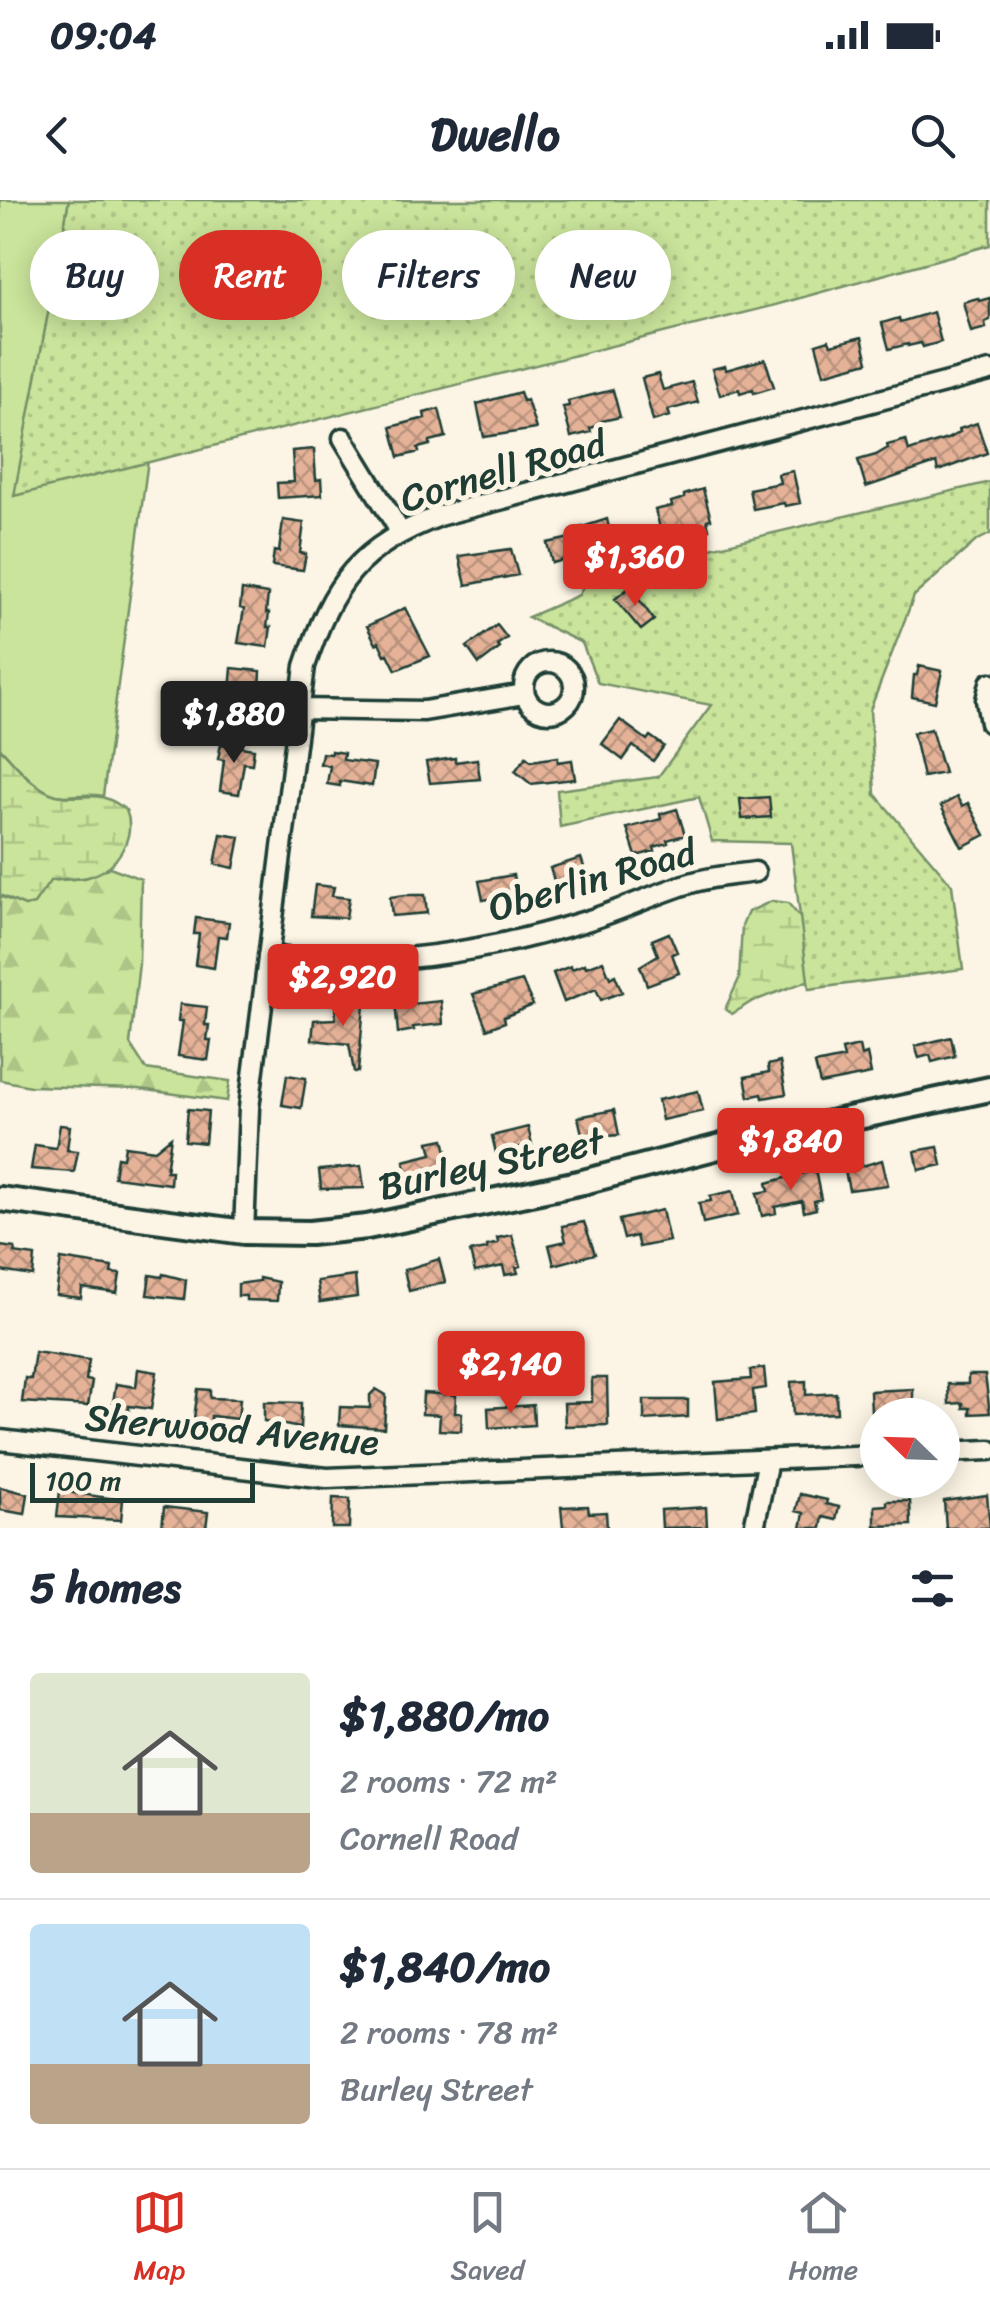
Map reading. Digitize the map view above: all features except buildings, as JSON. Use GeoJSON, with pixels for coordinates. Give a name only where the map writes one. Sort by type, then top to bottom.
{"type":"FeatureCollection","features":[{"type":"Feature","properties":{"kind":"main road","name":"Burley Street"},"geometry":{"type":"LineString","coordinates":[[0,1199],[244,1232],[310,1234],[366,1227],[583,1182],[722,1146],[990,1088]]}},
{"type":"Feature","properties":{"kind":"street","name":"Cornell Road"},"geometry":{"type":"LineString","coordinates":[[244,1232],[248,1108],[305,666],[334,596],[362,560],[400,533],[442,515],[990,371]]}},
{"type":"Feature","properties":{"kind":"street"},"geometry":{"type":"LineString","coordinates":[[343,438],[400,533]]}},
{"type":"Feature","properties":{"kind":"street"},"geometry":{"type":"LineString","coordinates":[[990,683],[986,700],[990,723]]}},
{"type":"Feature","properties":{"kind":"street"},"geometry":{"type":"LineString","coordinates":[[299,709],[424,711],[524,694]]}},
{"type":"Feature","properties":{"kind":"street","name":"Oberlin Road"},"geometry":{"type":"LineString","coordinates":[[268,956],[298,960],[400,960],[464,951],[551,932],[689,883],[755,872]]}},
{"type":"Feature","properties":{"kind":"street","name":"Sherwood Avenue"},"geometry":{"type":"LineString","coordinates":[[0,1440],[327,1478],[860,1456]]}},
{"type":"Feature","properties":{"kind":"street"},"geometry":{"type":"LineString","coordinates":[[960,1451],[990,1450]]}},
{"type":"Feature","properties":{"kind":"street"},"geometry":{"type":"LineString","coordinates":[[754,1528],[768,1460]]}},
{"type":"Feature","properties":{"kind":"green space"},"geometry":{"type":"Polygon","coordinates":[[[0,200],[69,200],[64,230],[30,230],[30,320],[47,320],[15,495],[148,460],[103,796],[63,796],[45,790],[0,748],[0,200]]]}},
{"type":"Feature","properties":{"kind":"green space"},"geometry":{"type":"Polygon","coordinates":[[[69,200],[990,200],[990,245],[775,305],[14,496],[47,320],[159,320],[159,230],[63,230],[69,200]]]}},
{"type":"Feature","properties":{"kind":"green space"},"geometry":{"type":"Polygon","coordinates":[[[990,482],[990,534],[976,541],[914,596],[870,710],[875,794],[952,885],[963,969],[809,989],[791,843],[712,841],[699,797],[560,827],[557,790],[658,777],[711,705],[598,683],[582,643],[528,617],[579,595],[587,577],[990,482]]]}},
{"type":"Feature","properties":{"kind":"green space"},"geometry":{"type":"Polygon","coordinates":[[[0,748],[48,792],[66,797],[99,797],[126,810],[127,840],[109,866],[86,877],[50,881],[34,904],[25,906],[0,895],[0,748]]]}},
{"type":"Feature","properties":{"kind":"green space"},"geometry":{"type":"Polygon","coordinates":[[[110,867],[141,879],[139,963],[130,1044],[146,1069],[230,1081],[227,1101],[139,1089],[30,1086],[0,1080],[0,896],[25,906],[34,904],[49,881],[85,878],[110,867]]]}},
{"type":"Feature","properties":{"kind":"green space"},"geometry":{"type":"Polygon","coordinates":[[[772,901],[788,903],[808,927],[810,980],[751,1002],[732,1014],[725,1009],[739,979],[742,926],[748,912],[772,901]]]}}]}
